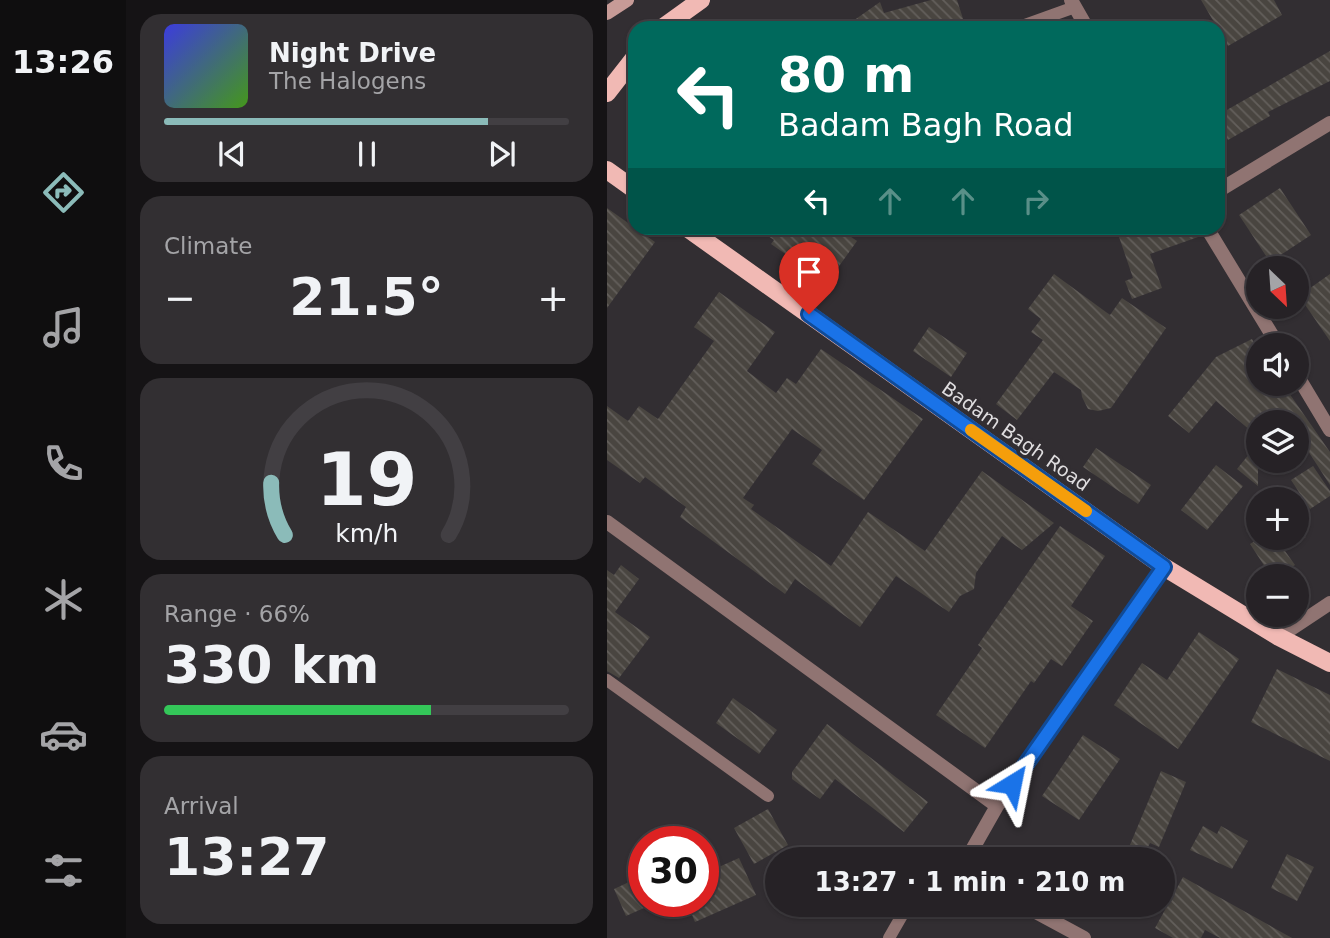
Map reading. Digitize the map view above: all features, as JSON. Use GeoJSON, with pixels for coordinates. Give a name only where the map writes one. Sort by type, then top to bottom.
{"type":"FeatureCollection","features":[{"type":"Feature","properties":{"kind":"main road"},"geometry":{"type":"LineString","coordinates":[[607,13],[627,0]]}},
{"type":"Feature","properties":{"kind":"main road"},"geometry":{"type":"LineString","coordinates":[[672,21],[701,0]]}},
{"type":"Feature","properties":{"kind":"main road"},"geometry":{"type":"LineString","coordinates":[[607,93],[628,66]]}},
{"type":"Feature","properties":{"kind":"main road"},"geometry":{"type":"LineString","coordinates":[[607,170],[628,185]]}},
{"type":"Feature","properties":{"kind":"main road","name":"Badam Bagh Road"},"geometry":{"type":"LineString","coordinates":[[697,235],[1164,567],[1279,637],[1330,663]]}},
{"type":"Feature","properties":{"kind":"street"},"geometry":{"type":"LineString","coordinates":[[1073,3],[1083,21]]}},
{"type":"Feature","properties":{"kind":"street"},"geometry":{"type":"LineString","coordinates":[[1225,187],[1330,123]]}},
{"type":"Feature","properties":{"kind":"street"},"geometry":{"type":"LineString","coordinates":[[1211,235],[1271,333]]}},
{"type":"Feature","properties":{"kind":"street"},"geometry":{"type":"LineString","coordinates":[[1309,395],[1330,430]]}},
{"type":"Feature","properties":{"kind":"street"},"geometry":{"type":"LineString","coordinates":[[607,523],[997,806]]}},
{"type":"Feature","properties":{"kind":"street"},"geometry":{"type":"LineString","coordinates":[[979,847],[997,806],[1164,567]]}},
{"type":"Feature","properties":{"kind":"street"},"geometry":{"type":"LineString","coordinates":[[1279,637],[1330,603]]}},
{"type":"Feature","properties":{"kind":"street"},"geometry":{"type":"LineString","coordinates":[[1045,917],[1084,938]]}},
{"type":"Feature","properties":{"kind":"lane"},"geometry":{"type":"LineString","coordinates":[[1032,21],[1073,3]]}},
{"type":"Feature","properties":{"kind":"lane"},"geometry":{"type":"LineString","coordinates":[[607,680],[768,796]]}},
{"type":"Feature","properties":{"kind":"lane"},"geometry":{"type":"LineString","coordinates":[[889,938],[901,917]]}},
{"type":"Feature","properties":{"kind":"building"},"geometry":{"type":"Polygon","coordinates":[[[931,0],[957,0],[964,21],[853,21],[880,2],[884,13],[931,0]]]}},
{"type":"Feature","properties":{"kind":"building"},"geometry":{"type":"Polygon","coordinates":[[[1201,0],[1274,0],[1282,15],[1228,46],[1225,41],[1225,21],[1213,21],[1201,0]]]}},
{"type":"Feature","properties":{"kind":"building"},"geometry":{"type":"Polygon","coordinates":[[[1330,51],[1330,81],[1268,112],[1270,116],[1228,140],[1225,135],[1225,111],[1330,51]]]}},
{"type":"Feature","properties":{"kind":"building"},"geometry":{"type":"Polygon","coordinates":[[[1280,188],[1311,235],[1279,256],[1266,256],[1239,215],[1280,188]]]}},
{"type":"Feature","properties":{"kind":"building"},"geometry":{"type":"Polygon","coordinates":[[[607,208],[628,223],[628,235],[645,235],[655,242],[607,308],[607,208]]]}},
{"type":"Feature","properties":{"kind":"building"},"geometry":{"type":"Polygon","coordinates":[[[766,235],[848,235],[857,241],[827,283],[771,244],[774,240],[766,235]]]}},
{"type":"Feature","properties":{"kind":"building"},"geometry":{"type":"Polygon","coordinates":[[[1118,235],[1200,235],[1150,254],[1162,288],[1132,299],[1125,281],[1133,278],[1118,235]]]}},
{"type":"Feature","properties":{"kind":"building"},"geometry":{"type":"Polygon","coordinates":[[[1054,274],[1110,315],[1122,298],[1166,328],[1111,408],[1098,411],[1088,409],[1081,390],[1054,372],[1017,420],[996,404],[1043,340],[1031,332],[1041,319],[1028,309],[1054,274]]]}},
{"type":"Feature","properties":{"kind":"building"},"geometry":{"type":"Polygon","coordinates":[[[1330,274],[1330,341],[1309,311],[1309,289],[1330,274]]]}},
{"type":"Feature","properties":{"kind":"building"},"geometry":{"type":"Polygon","coordinates":[[[719,292],[775,332],[747,371],[776,393],[787,378],[796,384],[821,349],[923,419],[864,500],[812,464],[822,450],[792,429],[743,498],[754,505],[751,509],[831,566],[868,512],[925,551],[982,471],[1054,523],[1022,550],[1002,536],[976,573],[974,589],[960,596],[949,612],[896,576],[860,627],[795,579],[785,594],[680,517],[686,507],[645,477],[640,483],[607,460],[607,406],[628,421],[639,406],[658,419],[714,341],[694,327],[719,292]]]}},
{"type":"Feature","properties":{"kind":"building"},"geometry":{"type":"Polygon","coordinates":[[[929,327],[967,353],[951,377],[913,351],[929,327]]]}},
{"type":"Feature","properties":{"kind":"building"},"geometry":{"type":"Polygon","coordinates":[[[1246,342],[1246,396],[1291,396],[1301,410],[1246,410],[1246,427],[1216,401],[1189,433],[1168,416],[1216,357],[1246,342]]]}},
{"type":"Feature","properties":{"kind":"building"},"geometry":{"type":"Polygon","coordinates":[[[1309,422],[1330,452],[1330,485],[1309,453],[1309,422]]]}},
{"type":"Feature","properties":{"kind":"building"},"geometry":{"type":"Polygon","coordinates":[[[1096,448],[1151,485],[1138,504],[1083,467],[1096,448]]]}},
{"type":"Feature","properties":{"kind":"building"},"geometry":{"type":"Polygon","coordinates":[[[1246,458],[1246,473],[1258,473],[1258,486],[1237,469],[1246,458]]]}},
{"type":"Feature","properties":{"kind":"building"},"geometry":{"type":"Polygon","coordinates":[[[1216,465],[1243,486],[1207,530],[1181,510],[1216,465]]]}},
{"type":"Feature","properties":{"kind":"building"},"geometry":{"type":"Polygon","coordinates":[[[1313,466],[1330,491],[1330,496],[1310,509],[1309,487],[1296,487],[1291,480],[1302,473],[1309,473],[1309,469],[1313,466]]]}},
{"type":"Feature","properties":{"kind":"building"},"geometry":{"type":"Polygon","coordinates":[[[1060,526],[1105,556],[1071,606],[1093,621],[1062,666],[1051,659],[1034,683],[1031,681],[985,748],[936,715],[982,648],[978,645],[1060,526]]]}},
{"type":"Feature","properties":{"kind":"building"},"geometry":{"type":"Polygon","coordinates":[[[1254,550],[1286,550],[1294,564],[1263,564],[1254,550]]]}},
{"type":"Feature","properties":{"kind":"building"},"geometry":{"type":"Polygon","coordinates":[[[621,565],[639,579],[615,612],[650,637],[619,678],[607,671],[607,570],[614,575],[621,565]]]}},
{"type":"Feature","properties":{"kind":"building"},"geometry":{"type":"Polygon","coordinates":[[[1199,632],[1239,659],[1178,749],[1114,705],[1142,663],[1167,680],[1199,632]]]}},
{"type":"Feature","properties":{"kind":"building"},"geometry":{"type":"Polygon","coordinates":[[[1277,669],[1330,695],[1330,761],[1251,722],[1277,669]]]}},
{"type":"Feature","properties":{"kind":"building"},"geometry":{"type":"Polygon","coordinates":[[[733,698],[777,730],[759,754],[716,723],[733,698]]]}},
{"type":"Feature","properties":{"kind":"building"},"geometry":{"type":"Polygon","coordinates":[[[827,724],[928,802],[904,832],[835,779],[820,799],[792,779],[792,772],[827,724]]]}},
{"type":"Feature","properties":{"kind":"building"},"geometry":{"type":"Polygon","coordinates":[[[1083,735],[1120,759],[1079,820],[1042,796],[1083,735]]]}},
{"type":"Feature","properties":{"kind":"building"},"geometry":{"type":"Polygon","coordinates":[[[1161,771],[1186,782],[1159,847],[1150,843],[1148,847],[1129,847],[1161,771]]]}},
{"type":"Feature","properties":{"kind":"building"},"geometry":{"type":"Polygon","coordinates":[[[768,809],[788,845],[765,847],[765,858],[754,864],[734,828],[768,809]]]}},
{"type":"Feature","properties":{"kind":"building"},"geometry":{"type":"Polygon","coordinates":[[[1203,826],[1217,834],[1221,826],[1248,841],[1232,869],[1190,850],[1203,826]]]}},
{"type":"Feature","properties":{"kind":"building"},"geometry":{"type":"Polygon","coordinates":[[[1287,854],[1314,867],[1297,901],[1271,888],[1287,854]]]}},
{"type":"Feature","properties":{"kind":"building"},"geometry":{"type":"Polygon","coordinates":[[[739,858],[756,895],[719,911],[719,867],[739,858]]]}},
{"type":"Feature","properties":{"kind":"building"},"geometry":{"type":"Polygon","coordinates":[[[1183,877],[1292,938],[1220,938],[1205,930],[1201,938],[1173,938],[1155,928],[1161,917],[1175,917],[1175,892],[1183,877]]]}},
{"type":"Feature","properties":{"kind":"building"},"geometry":{"type":"Polygon","coordinates":[[[628,882],[628,915],[626,916],[614,889],[628,882]]]}},
{"type":"Feature","properties":{"kind":"building"},"geometry":{"type":"Polygon","coordinates":[[[693,917],[706,917],[695,922],[693,917]]]}},
{"type":"Feature","properties":{"kind":"slow traffic"},"geometry":{"type":"LineString","coordinates":[[971,430],[1086,511]]}},
{"type":"Feature","properties":{"kind":"route"},"geometry":{"type":"LineString","coordinates":[[809,314],[1164,567],[1012,784]]}}]}
